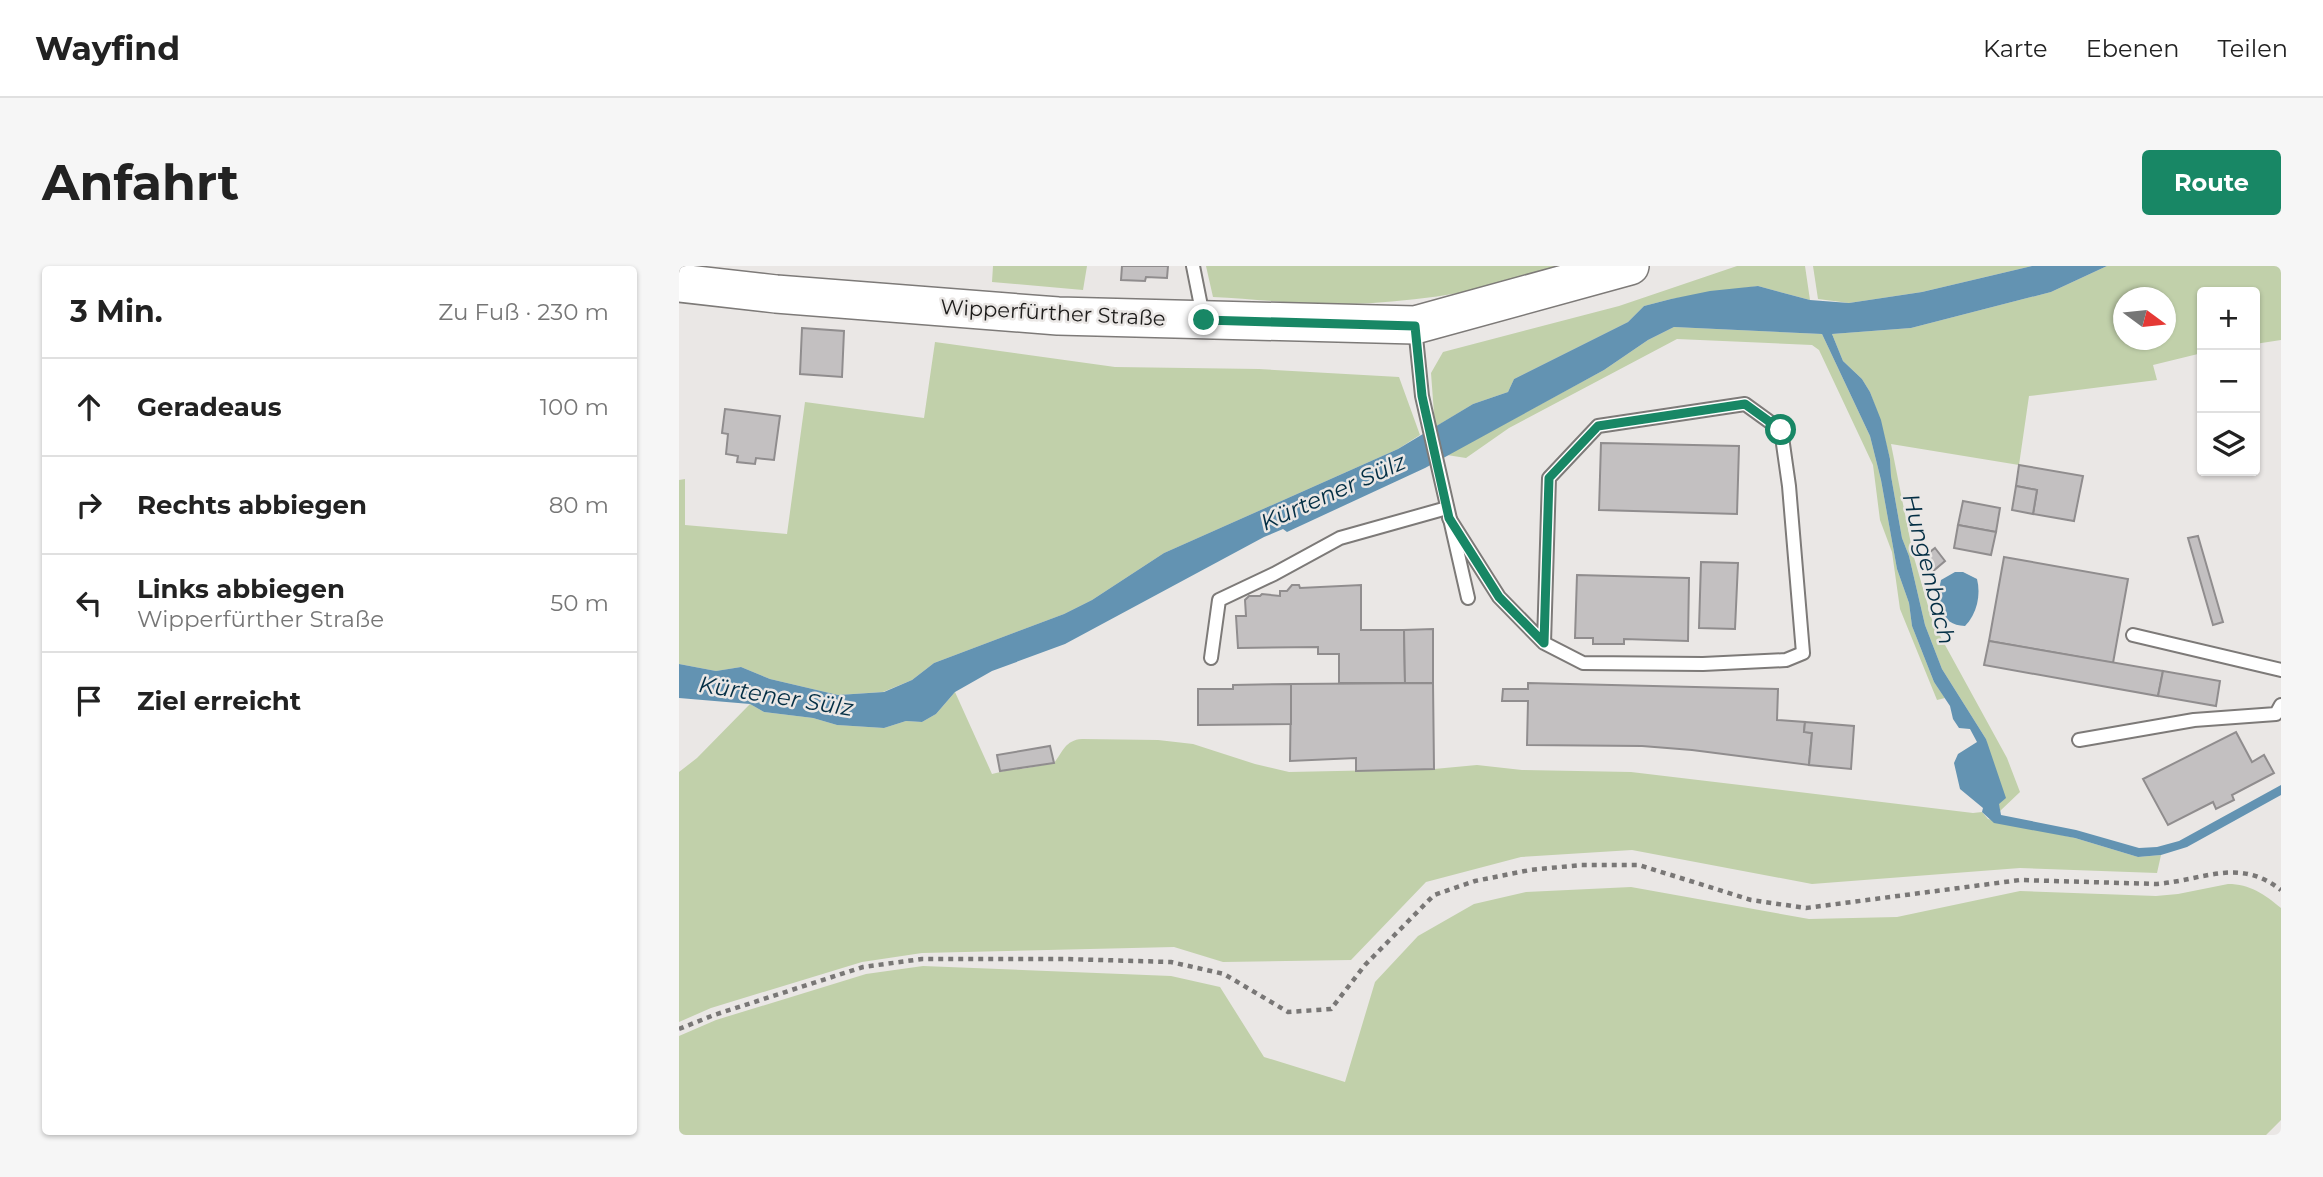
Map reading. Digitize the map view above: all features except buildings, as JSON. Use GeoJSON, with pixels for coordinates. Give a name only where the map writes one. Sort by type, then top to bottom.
{"type":"FeatureCollection","features":[{"type":"Feature","properties":{"kind":"main road","name":"Wipperfürther Straße"},"geometry":{"type":"LineString","coordinates":[[679,283],[776,294],[1058,316],[1415,326],[1630,266]]}},
{"type":"Feature","properties":{"kind":"lane"},"geometry":{"type":"LineString","coordinates":[[1193,266],[1204,320]]}},
{"type":"Feature","properties":{"kind":"lane"},"geometry":{"type":"LineString","coordinates":[[1415,326],[1422,396],[1468,598]]}},
{"type":"Feature","properties":{"kind":"lane"},"geometry":{"type":"LineString","coordinates":[[1448,513],[1499,597],[1544,643],[1583,663],[1703,664],[1786,660],[1803,653],[1789,486],[1781,430],[1745,404],[1598,426],[1549,478],[1544,643]]}},
{"type":"Feature","properties":{"kind":"lane"},"geometry":{"type":"LineString","coordinates":[[1211,658],[1219,600],[1274,575],[1340,538],[1448,513]]}},
{"type":"Feature","properties":{"kind":"lane"},"geometry":{"type":"LineString","coordinates":[[2133,635],[2281,670]]}},
{"type":"Feature","properties":{"kind":"lane"},"geometry":{"type":"LineString","coordinates":[[2079,740],[2194,720],[2276,714],[2281,705]]}},
{"type":"Feature","properties":{"kind":"path"},"geometry":{"type":"LineString","coordinates":[[679,1029],[863,967],[922,959],[1171,962],[1224,974],[1288,1013],[1331,1009],[1365,965],[1434,895],[1475,881],[1530,870],[1581,865],[1639,865],[1751,900],[1807,908],[2019,880],[2157,884],[2228,872],[2247,873],[2281,890]]}},
{"type":"Feature","properties":{"kind":"green space"},"geometry":{"type":"Polygon","coordinates":[[[993,266],[1087,266],[1083,290],[992,282],[993,266]]]}},
{"type":"Feature","properties":{"kind":"green space"},"geometry":{"type":"Polygon","coordinates":[[[1206,266],[1563,266],[1511,282],[1457,293],[1402,301],[1330,304],[1213,297],[1206,266]]]}},
{"type":"Feature","properties":{"kind":"green space"},"geometry":{"type":"Polygon","coordinates":[[[1737,266],[1805,266],[1810,300],[1758,286],[1671,299],[1644,306],[1628,322],[1514,379],[1508,392],[1473,404],[1435,427],[1431,373],[1443,352],[1619,306],[1737,266]]]}},
{"type":"Feature","properties":{"kind":"green space"},"geometry":{"type":"Polygon","coordinates":[[[1813,266],[2032,266],[1922,292],[1849,303],[1818,299],[1813,266]]]}},
{"type":"Feature","properties":{"kind":"green space"},"geometry":{"type":"Polygon","coordinates":[[[2107,266],[2281,266],[2281,340],[2260,343],[2260,287],[2197,287],[2197,354],[2153,365],[2157,380],[2029,396],[2019,465],[1891,444],[1913,554],[1933,623],[2007,758],[2020,792],[2000,811],[1986,739],[1942,669],[1925,625],[1909,556],[1902,538],[1890,459],[1880,420],[1870,392],[1862,379],[1843,361],[1832,334],[1911,328],[2051,292],[2107,266]]]}},
{"type":"Feature","properties":{"kind":"green space"},"geometry":{"type":"Polygon","coordinates":[[[1674,327],[1822,334],[1870,436],[1897,569],[1909,603],[1912,626],[1934,682],[1945,698],[1937,700],[1900,609],[1892,552],[1880,520],[1873,465],[1819,350],[1812,345],[1677,339],[1509,428],[1466,458],[1447,455],[1604,370],[1648,340],[1674,327]]]}},
{"type":"Feature","properties":{"kind":"green space"},"geometry":{"type":"Polygon","coordinates":[[[935,342],[1115,367],[1259,369],[1399,377],[1420,435],[1398,449],[1164,553],[1092,600],[1064,614],[934,663],[912,680],[883,692],[838,695],[770,679],[741,667],[716,671],[679,664],[679,480],[685,479],[685,525],[787,534],[805,402],[924,418],[935,342]]]}},
{"type":"Feature","properties":{"kind":"green space"},"geometry":{"type":"Polygon","coordinates":[[[955,692],[992,774],[1054,763],[1068,744],[1082,739],[1158,740],[1193,744],[1289,772],[1434,769],[1477,765],[1522,770],[1631,772],[1982,812],[1988,819],[2075,838],[2138,857],[2161,855],[2157,873],[2020,868],[1812,884],[1632,850],[1521,857],[1426,882],[1351,960],[1223,962],[1174,947],[922,953],[862,962],[711,1008],[679,1022],[679,772],[697,758],[750,704],[764,712],[813,718],[837,725],[884,728],[906,721],[922,722],[936,714],[955,692]]]}},
{"type":"Feature","properties":{"kind":"green space"},"geometry":{"type":"Polygon","coordinates":[[[2228,884],[2256,891],[2281,908],[2281,1120],[2266,1135],[679,1135],[679,1036],[716,1020],[866,974],[923,966],[1171,976],[1220,987],[1264,1057],[1345,1082],[1375,982],[1418,936],[1474,904],[1526,892],[1631,887],[1809,919],[1897,917],[2020,891],[2156,896],[2228,884]]]}},
{"type":"Feature","properties":{"kind":"water","name":"Kürtener Sülz"},"geometry":{"type":"Polygon","coordinates":[[[2032,266],[2107,266],[2051,292],[1911,328],[1832,334],[1843,361],[1862,379],[1870,392],[1881,420],[1902,538],[1909,556],[1925,625],[1942,669],[1986,739],[2006,798],[1999,804],[2001,815],[2076,830],[2139,848],[2157,847],[2179,841],[2281,785],[2281,795],[2187,847],[2161,855],[2138,857],[2075,838],[1994,823],[1982,812],[1983,808],[1960,789],[1954,763],[1958,754],[1977,742],[1970,729],[1959,728],[1953,719],[1950,706],[1934,682],[1912,626],[1909,603],[1897,569],[1870,436],[1822,334],[1674,327],[1648,340],[1604,370],[1425,468],[1287,532],[1283,529],[1264,537],[1065,644],[992,671],[955,692],[936,714],[922,722],[906,721],[884,728],[837,725],[813,718],[764,712],[750,704],[679,698],[679,664],[716,671],[741,667],[770,679],[838,695],[884,692],[912,680],[934,663],[1064,614],[1092,600],[1164,553],[1398,449],[1473,404],[1508,392],[1514,379],[1628,322],[1644,306],[1710,291],[1758,286],[1810,300],[1849,303],[1922,292],[2032,266]]]}},
{"type":"Feature","properties":{"kind":"water"},"geometry":{"type":"Polygon","coordinates":[[[1955,572],[1963,572],[1977,579],[1977,604],[1973,616],[1965,626],[1956,625],[1941,611],[1941,580],[1955,572]]]}},
{"type":"Feature","properties":{"kind":"route"},"geometry":{"type":"LineString","coordinates":[[1204,320],[1415,326],[1422,396],[1449,518],[1499,597],[1544,643],[1549,478],[1598,426],[1745,404],[1781,430]]}},
{"type":"Feature","properties":{"kind":"water label","name":"Hungenbach"},"geometry":{"type":"Point","coordinates":[1929,569]}}]}
